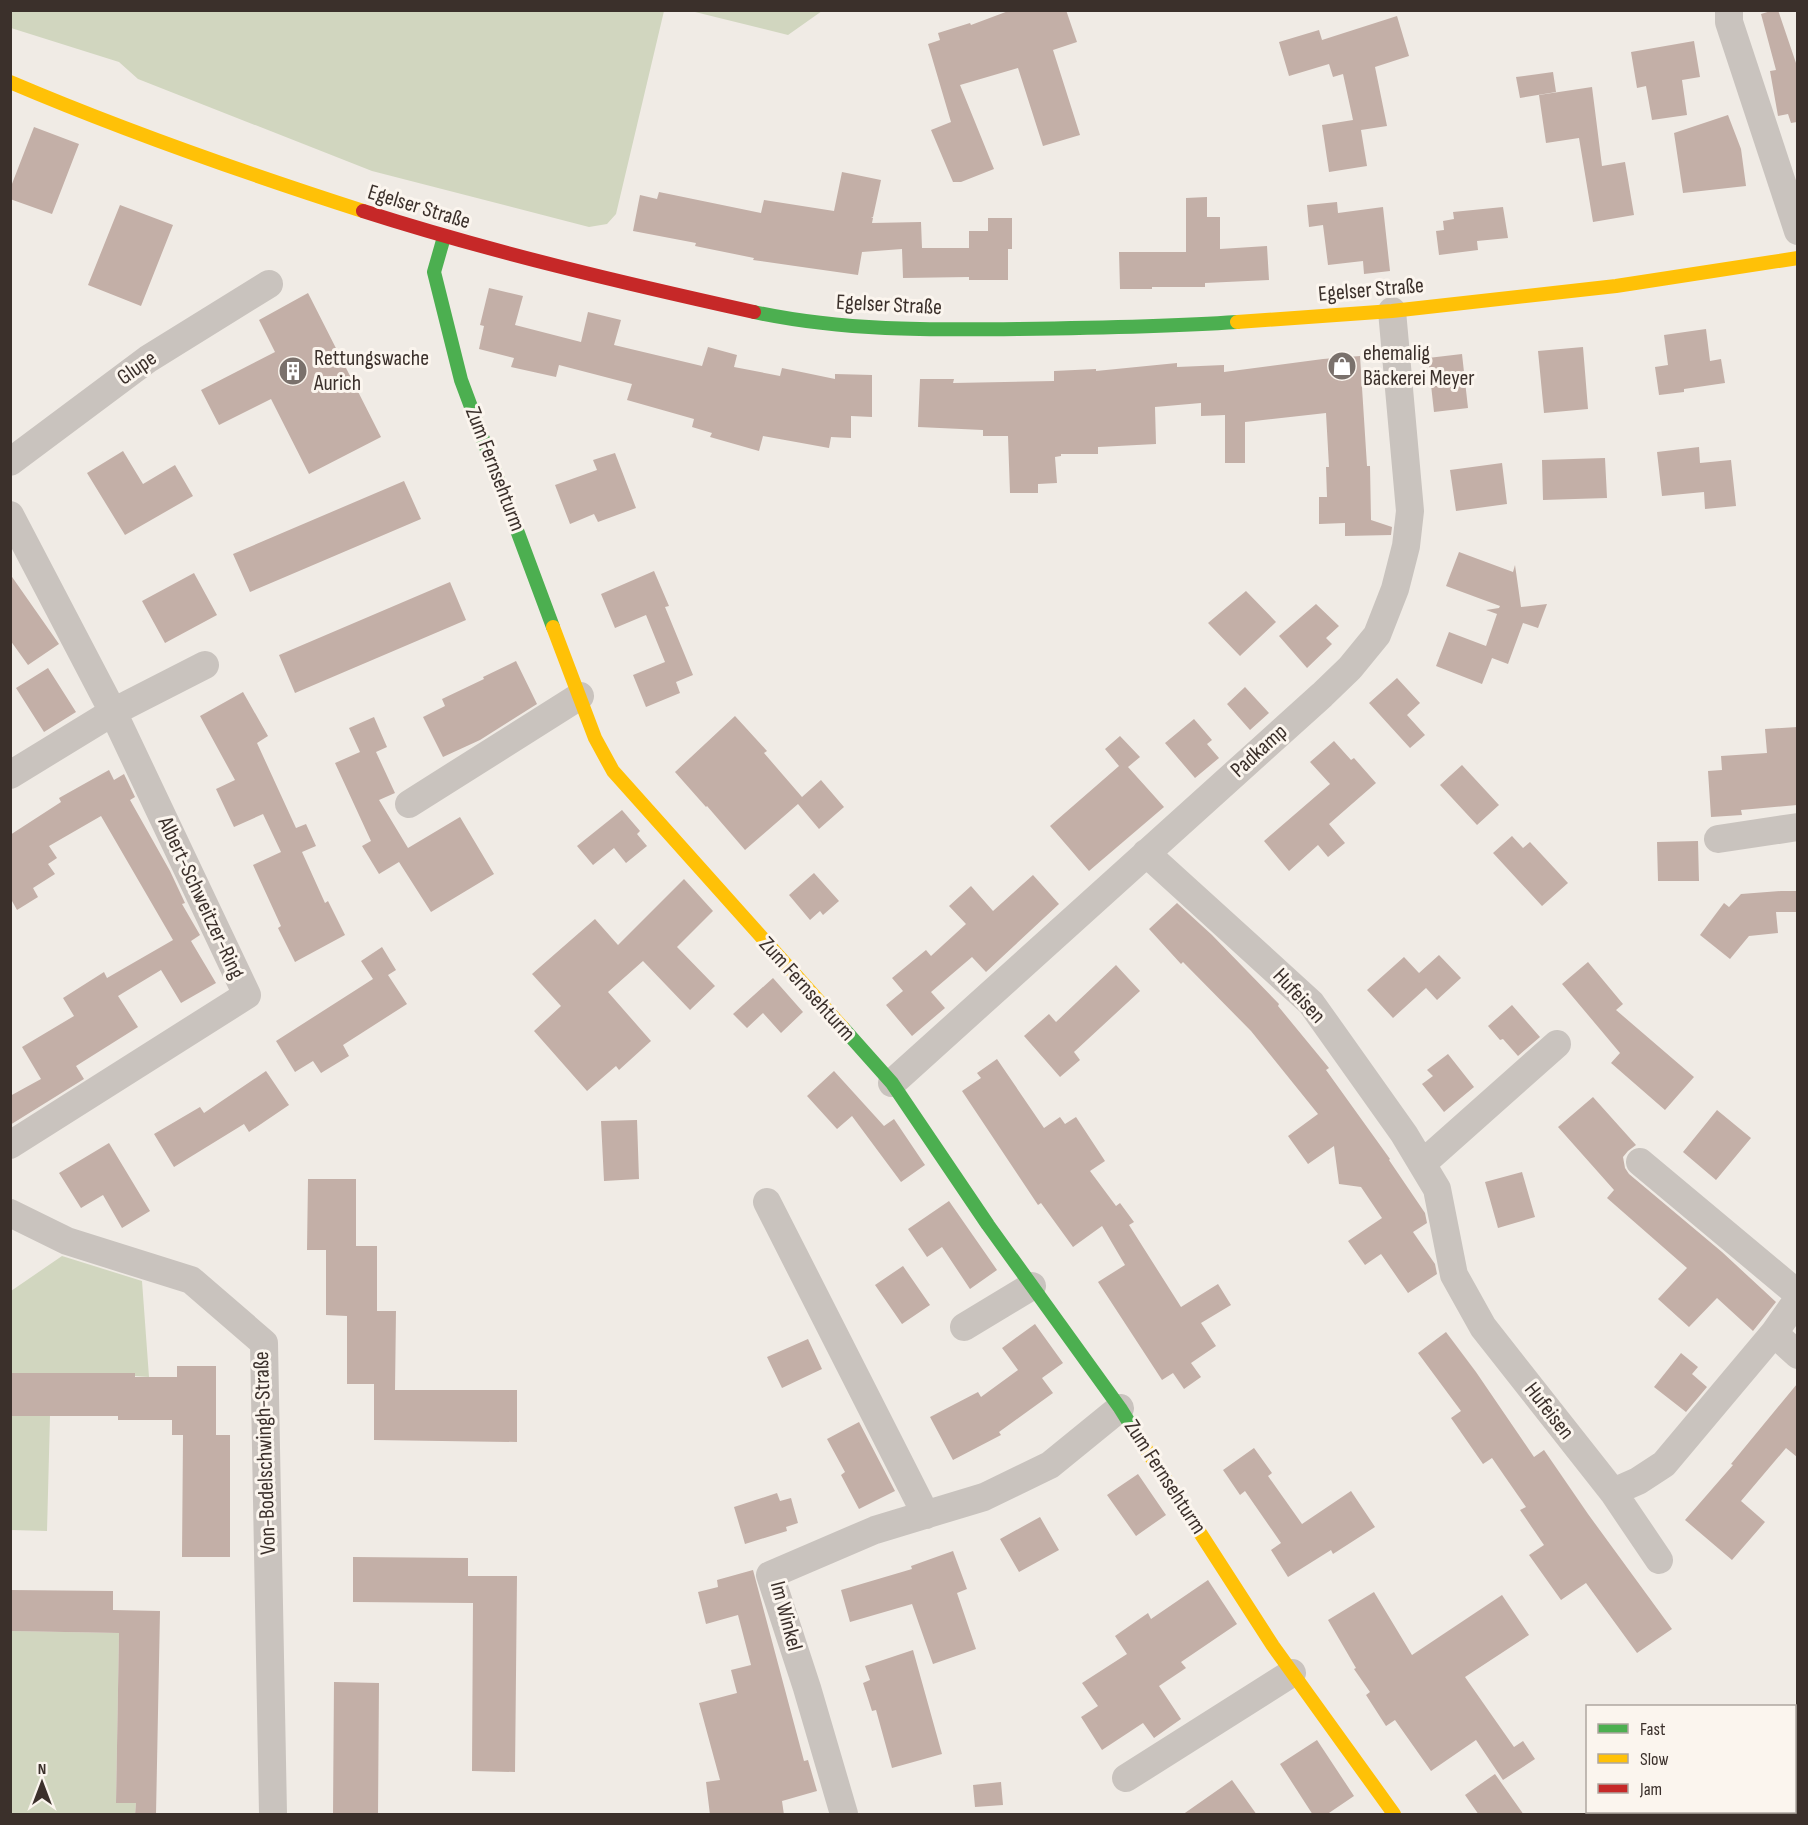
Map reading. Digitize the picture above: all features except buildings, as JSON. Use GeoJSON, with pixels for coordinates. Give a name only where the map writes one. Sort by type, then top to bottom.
{"type":"FeatureCollection","features":[{"type":"Feature","properties":{"kind":"street"},"geometry":{"type":"LineString","coordinates":[[1729,16],[1797,231]]}},
{"type":"Feature","properties":{"kind":"street","name":"Egelser Straße"},"geometry":{"type":"LineString","coordinates":[[10,82],[55,101],[282,185],[444,237],[677,295],[765,314],[850,326],[914,330],[1074,328],[1233,322],[1392,311],[1616,286],[1797,258]]}},
{"type":"Feature","properties":{"kind":"street","name":"Zum Fernsehturm"},"geometry":{"type":"LineString","coordinates":[[444,237],[434,272],[461,380],[595,738],[613,771],[892,1083],[988,1225],[1120,1408],[1266,1636],[1394,1815]]}},
{"type":"Feature","properties":{"kind":"street","name":"Glupe"},"geometry":{"type":"LineString","coordinates":[[10,462],[148,359],[269,284]]}},
{"type":"Feature","properties":{"kind":"street","name":"Padkamp"},"geometry":{"type":"LineString","coordinates":[[892,1083],[1329,688],[1350,668],[1377,634],[1395,589],[1406,546],[1410,511],[1392,311]]}},
{"type":"Feature","properties":{"kind":"street","name":"Albert-Schweitzer-Ring"},"geometry":{"type":"LineString","coordinates":[[10,515],[113,712],[247,995],[10,1145]]}},
{"type":"Feature","properties":{"kind":"street"},"geometry":{"type":"LineString","coordinates":[[10,775],[113,712],[205,665]]}},
{"type":"Feature","properties":{"kind":"street"},"geometry":{"type":"LineString","coordinates":[[409,804],[580,696]]}},
{"type":"Feature","properties":{"kind":"street"},"geometry":{"type":"LineString","coordinates":[[1718,839],[1797,827]]}},
{"type":"Feature","properties":{"kind":"street","name":"Hufeisen"},"geometry":{"type":"LineString","coordinates":[[1146,853],[1311,1003],[1404,1134],[1437,1189],[1454,1275],[1483,1327],[1613,1492],[1659,1560]]}},
{"type":"Feature","properties":{"kind":"street"},"geometry":{"type":"LineString","coordinates":[[1422,1164],[1557,1044]]}},
{"type":"Feature","properties":{"kind":"street"},"geometry":{"type":"LineString","coordinates":[[1640,1162],[1797,1294]]}},
{"type":"Feature","properties":{"kind":"street"},"geometry":{"type":"LineString","coordinates":[[767,1202],[926,1515]]}},
{"type":"Feature","properties":{"kind":"street","name":"Von-Bodelschwingh-Straße"},"geometry":{"type":"LineString","coordinates":[[10,1213],[67,1241],[192,1280],[264,1342],[273,1815]]}},
{"type":"Feature","properties":{"kind":"street"},"geometry":{"type":"LineString","coordinates":[[964,1327],[1032,1286]]}},
{"type":"Feature","properties":{"kind":"street"},"geometry":{"type":"LineString","coordinates":[[1613,1492],[1638,1481],[1664,1464],[1774,1333],[1797,1299]]}},
{"type":"Feature","properties":{"kind":"street"},"geometry":{"type":"LineString","coordinates":[[1774,1333],[1797,1355]]}},
{"type":"Feature","properties":{"kind":"street","name":"Im Winkel"},"geometry":{"type":"LineString","coordinates":[[844,1815],[807,1688],[770,1575],[874,1530],[984,1497],[1050,1465],[1120,1408]]}},
{"type":"Feature","properties":{"kind":"street"},"geometry":{"type":"LineString","coordinates":[[1126,1778],[1292,1672]]}},
{"type":"Feature","properties":{"kind":"green space"},"geometry":{"type":"Polygon","coordinates":[[[822,10],[788,35],[691,11],[822,10]]]}},
{"type":"Feature","properties":{"kind":"green space"},"geometry":{"type":"Polygon","coordinates":[[[10,11],[664,11],[616,214],[607,224],[589,227],[372,171],[138,79],[119,62],[11,28],[10,11]]]}},
{"type":"Feature","properties":{"kind":"green space"},"geometry":{"type":"Polygon","coordinates":[[[62,1256],[142,1281],[149,1377],[135,1376],[135,1373],[11,1373],[11,1291],[62,1256]]]}},
{"type":"Feature","properties":{"kind":"green space"},"geometry":{"type":"Polygon","coordinates":[[[11,1416],[50,1416],[47,1531],[11,1530],[11,1416]]]}},
{"type":"Feature","properties":{"kind":"green space"},"geometry":{"type":"Polygon","coordinates":[[[11,1631],[119,1633],[116,1802],[136,1803],[135,1814],[11,1814],[11,1631]]]}},
{"type":"Feature","properties":{"kind":"traffic: fast"},"geometry":{"type":"LineString","coordinates":[[444,237],[434,272],[461,380],[553,627]]}},
{"type":"Feature","properties":{"kind":"traffic: fast"},"geometry":{"type":"LineString","coordinates":[[754,312],[820,323],[919,329],[1100,328],[1237,322]]}},
{"type":"Feature","properties":{"kind":"traffic: fast"},"geometry":{"type":"LineString","coordinates":[[843,1028],[892,1083],[988,1225],[1135,1432]]}},
{"type":"Feature","properties":{"kind":"traffic: slow"},"geometry":{"type":"LineString","coordinates":[[10,82],[185,151],[363,211]]}},
{"type":"Feature","properties":{"kind":"traffic: slow"},"geometry":{"type":"LineString","coordinates":[[1237,322],[1392,311],[1616,286],[1798,258]]}},
{"type":"Feature","properties":{"kind":"traffic: slow"},"geometry":{"type":"LineString","coordinates":[[553,627],[595,738],[613,771],[843,1028]]}},
{"type":"Feature","properties":{"kind":"traffic: slow"},"geometry":{"type":"LineString","coordinates":[[1135,1432],[1273,1646],[1394,1814]]}},
{"type":"Feature","properties":{"kind":"traffic: jam"},"geometry":{"type":"LineString","coordinates":[[363,211],[557,266],[754,312]]}},
{"type":"Feature","properties":{"kind":"place","name":"ehemalig Bäckerei Meyer"},"geometry":{"type":"Point","coordinates":[1342,366]}},
{"type":"Feature","properties":{"kind":"place","name":"Rettungswache Aurich"},"geometry":{"type":"Point","coordinates":[293,371]}}]}
